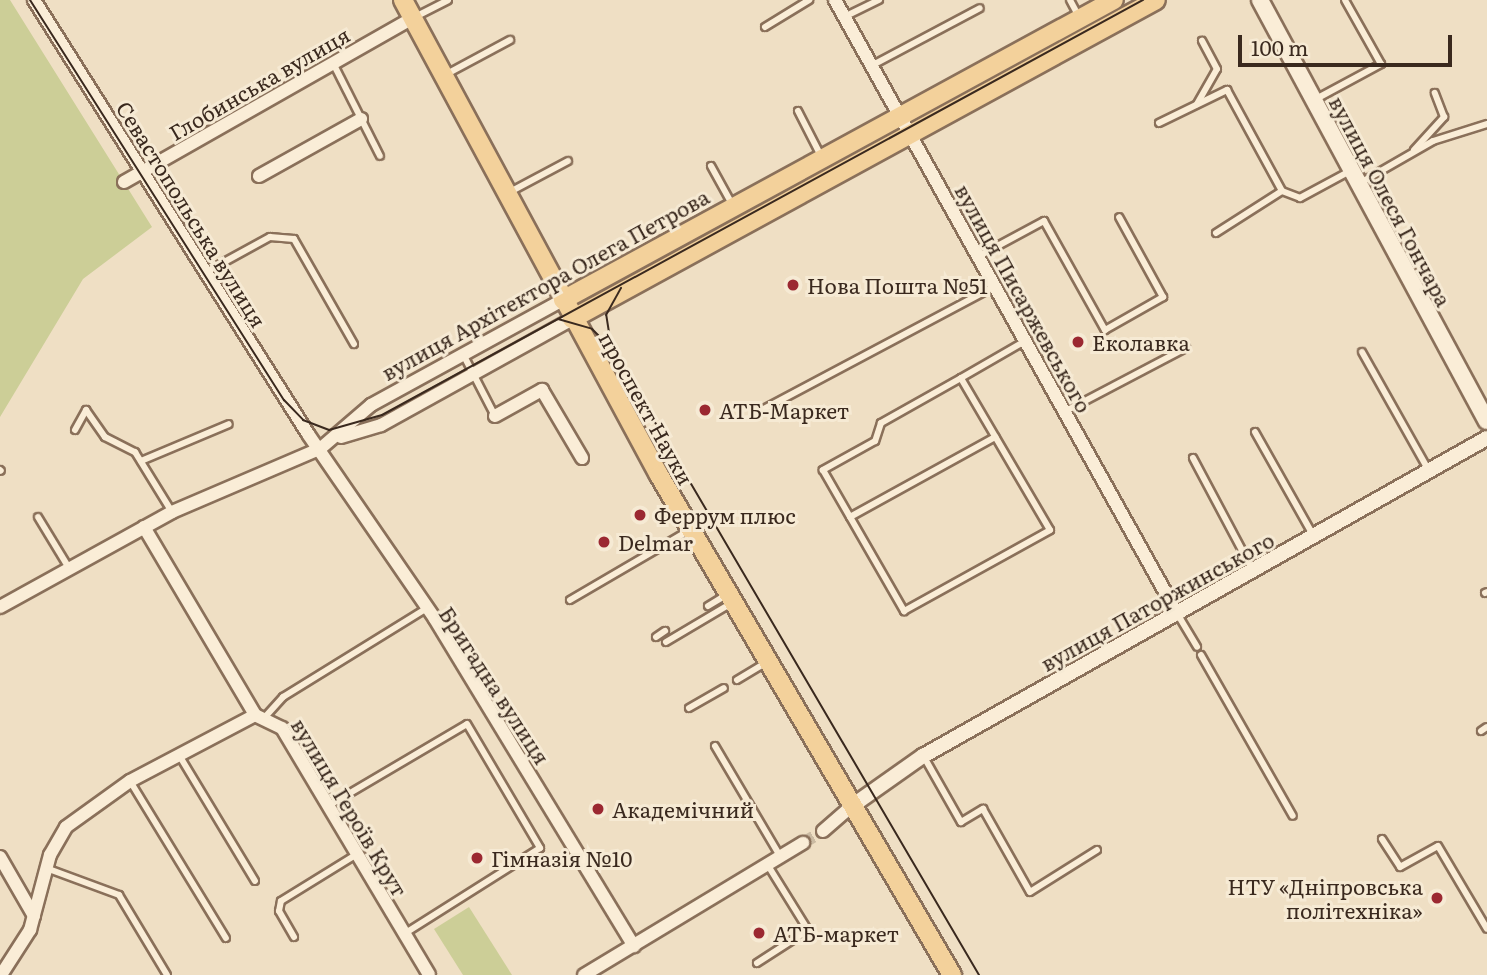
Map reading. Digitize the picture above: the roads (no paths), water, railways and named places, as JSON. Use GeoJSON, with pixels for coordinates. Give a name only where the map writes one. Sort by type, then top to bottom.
{"type":"FeatureCollection","features":[{"type":"Feature","properties":{"kind":"main road","name":"проспект Науки"},"geometry":{"type":"LineString","coordinates":[[403,0],[572,320],[690,530],[952,975]]}},
{"type":"Feature","properties":{"kind":"main road","name":"вулиця Архітектора Олега Петрова"},"geometry":{"type":"LineString","coordinates":[[563,300],[1114,0]]}},
{"type":"Feature","properties":{"kind":"main road"},"geometry":{"type":"LineString","coordinates":[[572,320],[1156,0]]}},
{"type":"Feature","properties":{"kind":"main road","name":"вулиця Олеся Гончара"},"geometry":{"type":"LineString","coordinates":[[1260,0],[1314,99],[1352,179],[1487,421]]}},
{"type":"Feature","properties":{"kind":"street","name":"Севастопольська вулиця"},"geometry":{"type":"LineString","coordinates":[[34,0],[321,448]]}},
{"type":"Feature","properties":{"kind":"street","name":"вулиця Писаржевського"},"geometry":{"type":"LineString","coordinates":[[835,0],[1178,615]]}},
{"type":"Feature","properties":{"kind":"street","name":"Глобинська вулиця"},"geometry":{"type":"LineString","coordinates":[[124,182],[413,18]]}},
{"type":"Feature","properties":{"kind":"street"},"geometry":{"type":"LineString","coordinates":[[259,176],[361,119]]}},
{"type":"Feature","properties":{"kind":"street","name":"вулиця Архітектора Олега Петрова"},"geometry":{"type":"LineString","coordinates":[[0,607],[173,512],[321,448],[338,438],[371,405],[563,300]]}},
{"type":"Feature","properties":{"kind":"street"},"geometry":{"type":"LineString","coordinates":[[338,438],[380,425],[572,320]]}},
{"type":"Feature","properties":{"kind":"street"},"geometry":{"type":"LineString","coordinates":[[495,416],[542,390],[582,458]]}},
{"type":"Feature","properties":{"kind":"street","name":"вулиця Паторжинського"},"geometry":{"type":"LineString","coordinates":[[852,806],[923,756],[1178,615],[1487,438]]}},
{"type":"Feature","properties":{"kind":"street","name":"Бригадна вулиця"},"geometry":{"type":"LineString","coordinates":[[321,448],[634,946]]}},
{"type":"Feature","properties":{"kind":"street","name":"вулиця Героїв Крут"},"geometry":{"type":"LineString","coordinates":[[144,527],[260,716],[282,728],[429,975]]}},
{"type":"Feature","properties":{"kind":"street"},"geometry":{"type":"LineString","coordinates":[[1,975],[34,916],[46,868],[66,827],[130,782],[178,753],[260,716]]}},
{"type":"Feature","properties":{"kind":"street"},"geometry":{"type":"LineString","coordinates":[[822,831],[852,806]]}},
{"type":"Feature","properties":{"kind":"street"},"geometry":{"type":"LineString","coordinates":[[584,975],[803,843]]}},
{"type":"Feature","properties":{"kind":"street"},"geometry":{"type":"LineString","coordinates":[[0,857],[34,916]]}},
{"type":"Feature","properties":{"kind":"lane"},"geometry":{"type":"LineString","coordinates":[[413,18],[447,0]]}},
{"type":"Feature","properties":{"kind":"lane"},"geometry":{"type":"LineString","coordinates":[[765,27],[809,0]]}},
{"type":"Feature","properties":{"kind":"lane"},"geometry":{"type":"LineString","coordinates":[[844,17],[879,0]]}},
{"type":"Feature","properties":{"kind":"lane"},"geometry":{"type":"LineString","coordinates":[[1070,0],[1079,19]]}},
{"type":"Feature","properties":{"kind":"lane"},"geometry":{"type":"LineString","coordinates":[[1314,99],[1381,64],[1345,0]]}},
{"type":"Feature","properties":{"kind":"lane"},"geometry":{"type":"LineString","coordinates":[[871,66],[980,8]]}},
{"type":"Feature","properties":{"kind":"lane"},"geometry":{"type":"LineString","coordinates":[[443,76],[510,40]]}},
{"type":"Feature","properties":{"kind":"lane"},"geometry":{"type":"LineString","coordinates":[[1196,106],[1217,69],[1202,41]]}},
{"type":"Feature","properties":{"kind":"lane"},"geometry":{"type":"LineString","coordinates":[[333,63],[380,156]]}},
{"type":"Feature","properties":{"kind":"lane"},"geometry":{"type":"LineString","coordinates":[[1159,123],[1227,90],[1282,191],[1300,198],[1487,124]]}},
{"type":"Feature","properties":{"kind":"lane"},"geometry":{"type":"LineString","coordinates":[[1410,154],[1444,117],[1435,93]]}},
{"type":"Feature","properties":{"kind":"lane"},"geometry":{"type":"LineString","coordinates":[[797,111],[822,158]]}},
{"type":"Feature","properties":{"kind":"lane"},"geometry":{"type":"LineString","coordinates":[[506,194],[568,160]]}},
{"type":"Feature","properties":{"kind":"lane"},"geometry":{"type":"LineString","coordinates":[[711,166],[734,206]]}},
{"type":"Feature","properties":{"kind":"lane"},"geometry":{"type":"LineString","coordinates":[[1216,233],[1282,191]]}},
{"type":"Feature","properties":{"kind":"lane"},"geometry":{"type":"LineString","coordinates":[[979,256],[1044,221],[1105,330],[1163,297],[1119,216]]}},
{"type":"Feature","properties":{"kind":"lane"},"geometry":{"type":"LineString","coordinates":[[206,272],[270,237],[294,239],[354,344]]}},
{"type":"Feature","properties":{"kind":"lane"},"geometry":{"type":"LineString","coordinates":[[762,410],[995,286]]}},
{"type":"Feature","properties":{"kind":"lane"},"geometry":{"type":"LineString","coordinates":[[961,378],[1050,530],[904,611],[822,470],[875,441],[881,423],[1025,341]]}},
{"type":"Feature","properties":{"kind":"lane"},"geometry":{"type":"LineString","coordinates":[[1064,412],[1186,348]]}},
{"type":"Feature","properties":{"kind":"lane"},"geometry":{"type":"LineString","coordinates":[[1362,352],[1428,470]]}},
{"type":"Feature","properties":{"kind":"lane"},"geometry":{"type":"LineString","coordinates":[[464,356],[495,416]]}},
{"type":"Feature","properties":{"kind":"lane"},"geometry":{"type":"LineString","coordinates":[[75,429],[86,411],[105,437],[141,461],[173,512]]}},
{"type":"Feature","properties":{"kind":"lane"},"geometry":{"type":"LineString","coordinates":[[141,461],[229,424]]}},
{"type":"Feature","properties":{"kind":"lane"},"geometry":{"type":"LineString","coordinates":[[1255,432],[1314,536]]}},
{"type":"Feature","properties":{"kind":"lane"},"geometry":{"type":"LineString","coordinates":[[850,517],[995,437]]}},
{"type":"Feature","properties":{"kind":"lane"},"geometry":{"type":"LineString","coordinates":[[1193,458],[1253,571]]}},
{"type":"Feature","properties":{"kind":"lane"},"geometry":{"type":"LineString","coordinates":[[38,517],[69,568]]}},
{"type":"Feature","properties":{"kind":"lane"},"geometry":{"type":"LineString","coordinates":[[570,600],[690,530]]}},
{"type":"Feature","properties":{"kind":"lane"},"geometry":{"type":"LineString","coordinates":[[708,606],[730,599]]}},
{"type":"Feature","properties":{"kind":"lane"},"geometry":{"type":"LineString","coordinates":[[666,642],[730,599]]}},
{"type":"Feature","properties":{"kind":"lane"},"geometry":{"type":"LineString","coordinates":[[260,716],[283,697],[424,610]]}},
{"type":"Feature","properties":{"kind":"lane"},"geometry":{"type":"LineString","coordinates":[[1178,615],[1197,647]]}},
{"type":"Feature","properties":{"kind":"lane"},"geometry":{"type":"LineString","coordinates":[[656,637],[665,632]]}},
{"type":"Feature","properties":{"kind":"lane"},"geometry":{"type":"LineString","coordinates":[[1201,655],[1293,816]]}},
{"type":"Feature","properties":{"kind":"lane"},"geometry":{"type":"LineString","coordinates":[[737,680],[767,662]]}},
{"type":"Feature","properties":{"kind":"lane"},"geometry":{"type":"LineString","coordinates":[[689,708],[724,688]]}},
{"type":"Feature","properties":{"kind":"lane"},"geometry":{"type":"LineString","coordinates":[[328,806],[467,724],[540,848],[404,934]]}},
{"type":"Feature","properties":{"kind":"lane"},"geometry":{"type":"LineString","coordinates":[[715,746],[780,856]]}},
{"type":"Feature","properties":{"kind":"lane"},"geometry":{"type":"LineString","coordinates":[[178,753],[256,881]]}},
{"type":"Feature","properties":{"kind":"lane"},"geometry":{"type":"LineString","coordinates":[[923,756],[961,822],[984,809],[1030,892],[1097,850]]}},
{"type":"Feature","properties":{"kind":"lane"},"geometry":{"type":"LineString","coordinates":[[130,782],[226,938]]}},
{"type":"Feature","properties":{"kind":"lane"},"geometry":{"type":"LineString","coordinates":[[1382,839],[1400,867],[1438,846],[1487,929]]}},
{"type":"Feature","properties":{"kind":"lane"},"geometry":{"type":"LineString","coordinates":[[294,937],[279,911],[281,901],[356,855]]}},
{"type":"Feature","properties":{"kind":"lane"},"geometry":{"type":"LineString","coordinates":[[757,963],[808,930],[767,864]]}},
{"type":"Feature","properties":{"kind":"lane"},"geometry":{"type":"LineString","coordinates":[[46,868],[119,895],[167,975]]}},
{"type":"Feature","properties":{"kind":"tunnel"},"geometry":{"type":"LineString","coordinates":[[803,843],[823,831]]}},
{"type":"Feature","properties":{"kind":"tram line"},"geometry":{"type":"LineString","coordinates":[[30,0],[284,400],[303,420],[329,430],[382,415],[1143,0]]}},
{"type":"Feature","properties":{"kind":"tram line"},"geometry":{"type":"LineString","coordinates":[[611,345],[606,315],[621,288]]}},
{"type":"Feature","properties":{"kind":"tram line"},"geometry":{"type":"LineString","coordinates":[[558,319],[592,329],[612,349],[979,975]]}},
{"type":"Feature","properties":{"kind":"place","name":"Нова Пошта №51"},"geometry":{"type":"Point","coordinates":[793,285]}},
{"type":"Feature","properties":{"kind":"place","name":"Еколавка"},"geometry":{"type":"Point","coordinates":[1078,342]}},
{"type":"Feature","properties":{"kind":"place","name":"АТБ-Маркет"},"geometry":{"type":"Point","coordinates":[705,410]}},
{"type":"Feature","properties":{"kind":"place","name":"Феррум плюс"},"geometry":{"type":"Point","coordinates":[640,515]}},
{"type":"Feature","properties":{"kind":"place","name":"Delmar"},"geometry":{"type":"Point","coordinates":[604,542]}},
{"type":"Feature","properties":{"kind":"place","name":"Академічний"},"geometry":{"type":"Point","coordinates":[598,809]}},
{"type":"Feature","properties":{"kind":"place","name":"Гімназія №10"},"geometry":{"type":"Point","coordinates":[477,858]}},
{"type":"Feature","properties":{"kind":"place","name":"НТУ «Дніпровська політехніка»"},"geometry":{"type":"Point","coordinates":[1437,898]}},
{"type":"Feature","properties":{"kind":"place","name":"АТБ-маркет"},"geometry":{"type":"Point","coordinates":[759,933]}}]}
